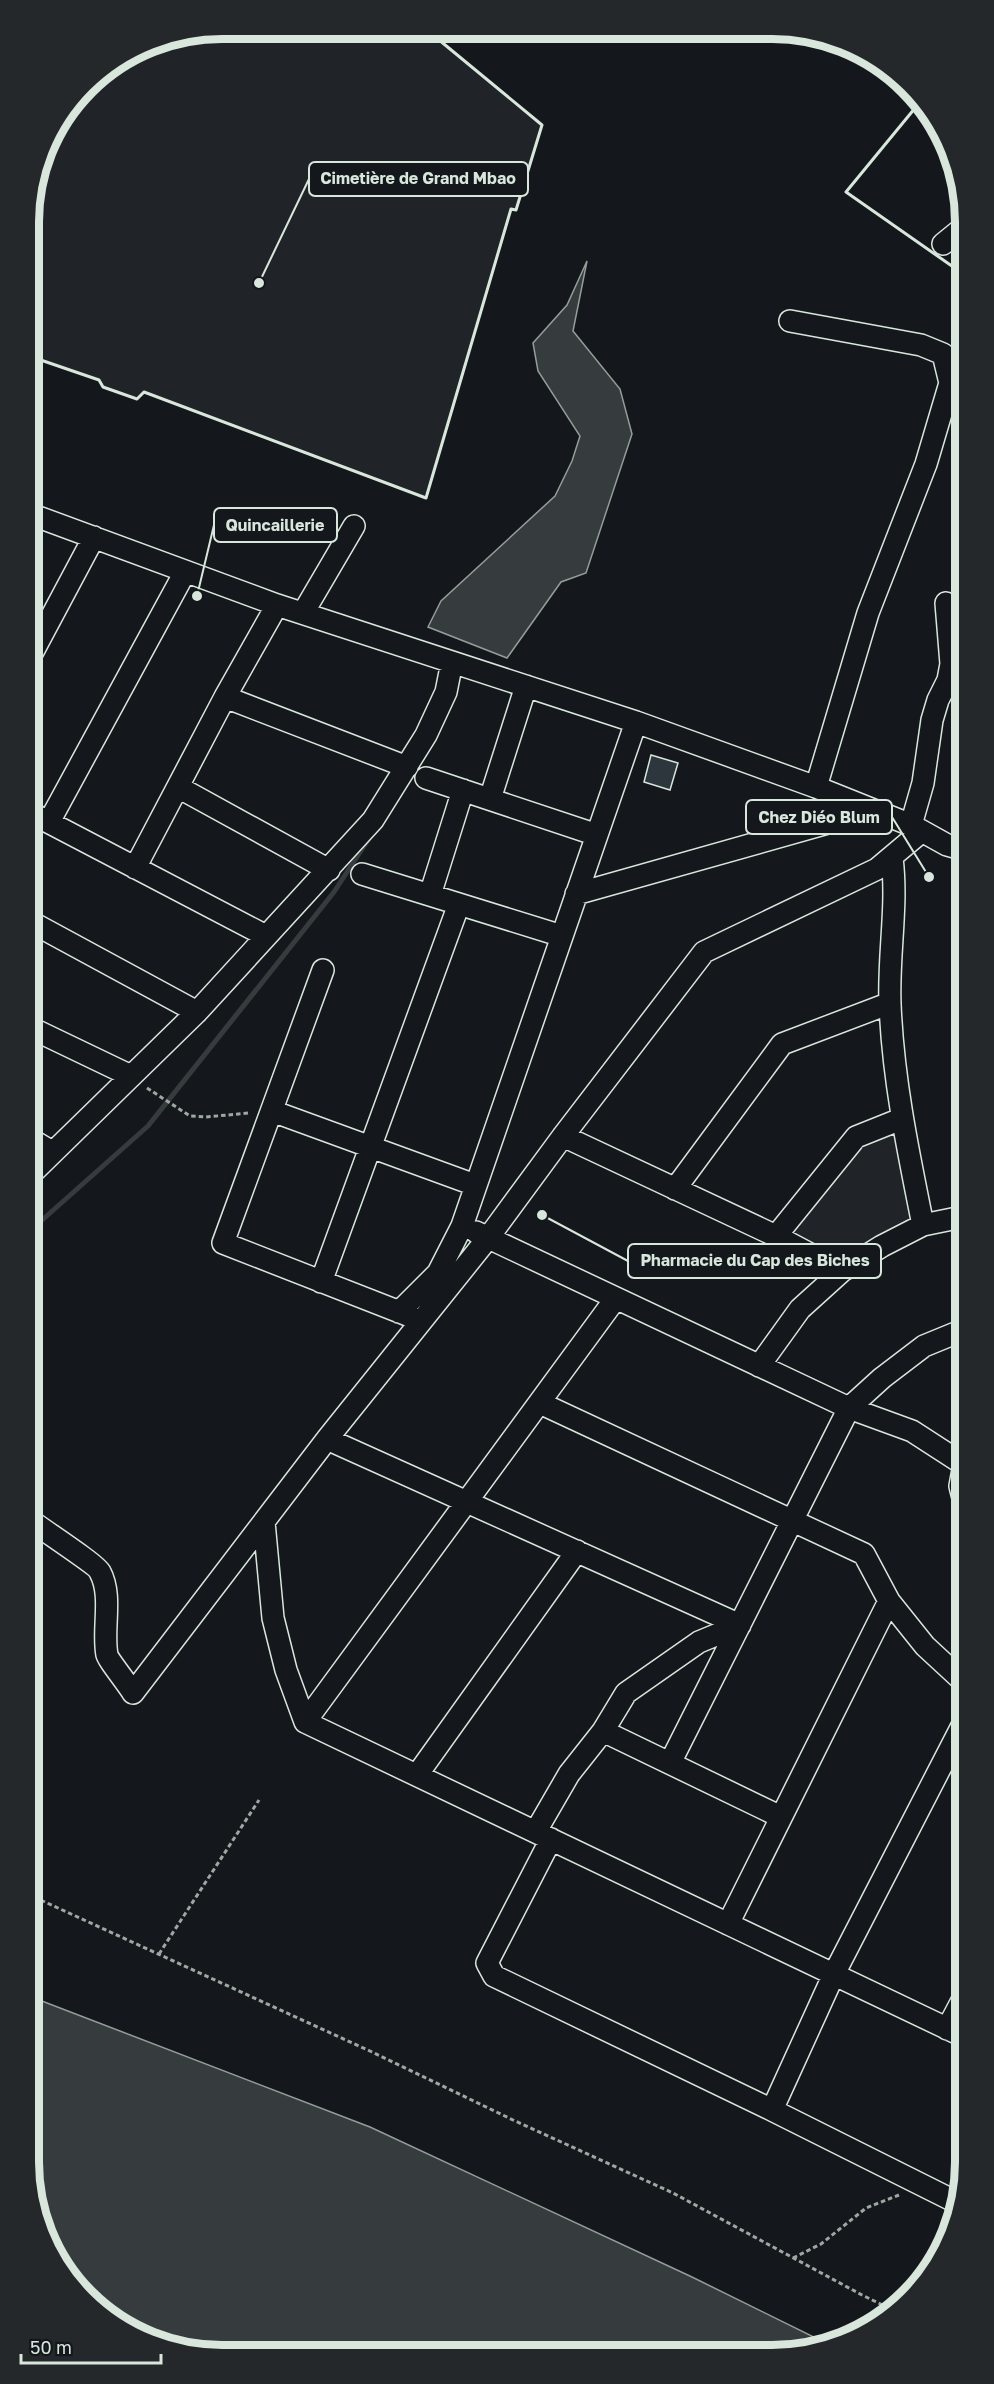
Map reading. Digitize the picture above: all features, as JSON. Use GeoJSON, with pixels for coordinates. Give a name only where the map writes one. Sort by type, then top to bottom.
{"type":"FeatureCollection","features":[{"type":"Feature","properties":{"kind":"street"},"geometry":{"type":"LineString","coordinates":[[790,321],[921,345],[943,354],[950,383],[926,464],[868,613],[816,786]]}},
{"type":"Feature","properties":{"kind":"street"},"geometry":{"type":"LineString","coordinates":[[39,517],[277,605],[636,722],[816,786],[955,846]]}},
{"type":"Feature","properties":{"kind":"street"},"geometry":{"type":"LineString","coordinates":[[303,613],[354,526]]}},
{"type":"Feature","properties":{"kind":"street"},"geometry":{"type":"LineString","coordinates":[[39,639],[94,537]]}},
{"type":"Feature","properties":{"kind":"street"},"geometry":{"type":"LineString","coordinates":[[185,572],[40,818],[266,936]]}},
{"type":"Feature","properties":{"kind":"street"},"geometry":{"type":"LineString","coordinates":[[39,1526],[100,1570],[106,1592],[107,1658],[120,1672],[133,1693],[327,1439],[488,1238],[704,952],[877,869],[892,858],[916,829],[932,720],[938,700],[948,680],[951,664],[946,603]]}},
{"type":"Feature","properties":{"kind":"street"},"geometry":{"type":"LineString","coordinates":[[135,868],[225,697],[277,605]]}},
{"type":"Feature","properties":{"kind":"street"},"geometry":{"type":"LineString","coordinates":[[39,1166],[90,1119],[198,1012],[374,820],[426,735],[446,692],[452,662]]}},
{"type":"Feature","properties":{"kind":"street"},"geometry":{"type":"LineString","coordinates":[[490,799],[526,686]]}},
{"type":"Feature","properties":{"kind":"street"},"geometry":{"type":"LineString","coordinates":[[225,697],[407,766]]}},
{"type":"Feature","properties":{"kind":"street"},"geometry":{"type":"LineString","coordinates":[[399,1312],[438,1273],[462,1226],[636,722]]}},
{"type":"Feature","properties":{"kind":"street"},"geometry":{"type":"LineString","coordinates":[[426,778],[597,835]]}},
{"type":"Feature","properties":{"kind":"street"},"geometry":{"type":"LineString","coordinates":[[178,786],[329,870]]}},
{"type":"Feature","properties":{"kind":"street"},"geometry":{"type":"LineString","coordinates":[[430,895],[463,790]]}},
{"type":"Feature","properties":{"kind":"street"},"geometry":{"type":"LineString","coordinates":[[576,894],[874,810]]}},
{"type":"Feature","properties":{"kind":"street"},"geometry":{"type":"LineString","coordinates":[[892,858],[895,882],[890,1003],[901,1119],[923,1225]]}},
{"type":"Feature","properties":{"kind":"street"},"geometry":{"type":"LineString","coordinates":[[362,874],[562,936]]}},
{"type":"Feature","properties":{"kind":"street"},"geometry":{"type":"LineString","coordinates":[[321,1282],[459,904]]}},
{"type":"Feature","properties":{"kind":"street"},"geometry":{"type":"LineString","coordinates":[[39,926],[198,1012]]}},
{"type":"Feature","properties":{"kind":"street"},"geometry":{"type":"LineString","coordinates":[[323,970],[223,1243],[422,1321]]}},
{"type":"Feature","properties":{"kind":"street"},"geometry":{"type":"LineString","coordinates":[[675,1189],[782,1044],[890,1003]]}},
{"type":"Feature","properties":{"kind":"street"},"geometry":{"type":"LineString","coordinates":[[39,1031],[131,1076]]}},
{"type":"Feature","properties":{"kind":"street"},"geometry":{"type":"LineString","coordinates":[[272,1111],[476,1185]]}},
{"type":"Feature","properties":{"kind":"street"},"geometry":{"type":"LineString","coordinates":[[776,1236],[856,1137],[901,1119]]}},
{"type":"Feature","properties":{"kind":"street"},"geometry":{"type":"LineString","coordinates":[[563,1136],[776,1236],[842,1271]]}},
{"type":"Feature","properties":{"kind":"street"},"geometry":{"type":"LineString","coordinates":[[39,1144],[52,1152]]}},
{"type":"Feature","properties":{"kind":"street"},"geometry":{"type":"LineString","coordinates":[[759,1366],[800,1309],[842,1271],[882,1246],[923,1225],[955,1218]]}},
{"type":"Feature","properties":{"kind":"street"},"geometry":{"type":"LineString","coordinates":[[462,1226],[849,1408],[912,1431],[955,1459]]}},
{"type":"Feature","properties":{"kind":"street"},"geometry":{"type":"LineString","coordinates":[[305,1722],[615,1298]]}},
{"type":"Feature","properties":{"kind":"street"},"geometry":{"type":"LineString","coordinates":[[670,1763],[849,1408],[882,1378],[924,1346],[955,1333]]}},
{"type":"Feature","properties":{"kind":"street"},"geometry":{"type":"LineString","coordinates":[[540,1403],[864,1554],[889,1601],[925,1646],[955,1674]]}},
{"type":"Feature","properties":{"kind":"street"},"geometry":{"type":"LineString","coordinates":[[327,1439],[740,1625]]}},
{"type":"Feature","properties":{"kind":"street"},"geometry":{"type":"LineString","coordinates":[[264,1522],[273,1618],[286,1670],[305,1722],[955,2033]]}},
{"type":"Feature","properties":{"kind":"street"},"geometry":{"type":"LineString","coordinates":[[417,1775],[577,1551]]}},
{"type":"Feature","properties":{"kind":"street"},"geometry":{"type":"LineString","coordinates":[[728,1924],[889,1601]]}},
{"type":"Feature","properties":{"kind":"street"},"geometry":{"type":"LineString","coordinates":[[740,1625],[699,1642],[626,1693],[603,1731],[568,1774],[544,1835],[487,1962],[490,1971],[494,1976],[951,2199]]}},
{"type":"Feature","properties":{"kind":"street"},"geometry":{"type":"LineString","coordinates":[[603,1731],[781,1817]]}},
{"type":"Feature","properties":{"kind":"street"},"geometry":{"type":"LineString","coordinates":[[772,2110],[834,1974],[955,1739]]}},
{"type":"Feature","properties":{"kind":"path"},"geometry":{"type":"LineString","coordinates":[[157,1095],[190,1116],[206,1117],[272,1111]]}},
{"type":"Feature","properties":{"kind":"path"},"geometry":{"type":"LineString","coordinates":[[159,1954],[259,1800]]}},
{"type":"Feature","properties":{"kind":"path"},"geometry":{"type":"LineString","coordinates":[[39,1899],[673,2193],[885,2306]]}},
{"type":"Feature","properties":{"kind":"path"},"geometry":{"type":"LineString","coordinates":[[793,2258],[821,2244],[866,2208],[922,2185]]}},
{"type":"Feature","properties":{"kind":"shaded area"},"geometry":{"type":"Polygon","coordinates":[[[210,39],[438,39],[542,125],[516,210],[511,209],[426,498],[144,392],[137,399],[103,387],[99,380],[39,359],[39,210],[49,163],[70,120],[101,84],[120,70],[163,49],[210,39]]]}},
{"type":"Feature","properties":{"kind":"shaded area"},"geometry":{"type":"Polygon","coordinates":[[[587,261],[573,331],[620,389],[632,434],[586,573],[561,582],[507,658],[428,627],[441,601],[555,496],[572,461],[580,436],[538,371],[533,343],[567,305],[587,261]]]}},
{"type":"Feature","properties":{"kind":"shaded area"},"geometry":{"type":"Polygon","coordinates":[[[898,1122],[920,1223],[838,1270],[783,1239],[859,1140],[898,1122]]]}},
{"type":"Feature","properties":{"kind":"shaded area"},"geometry":{"type":"Polygon","coordinates":[[[39,2000],[370,2127],[692,2277],[818,2339],[772,2345],[210,2345],[152,2331],[111,2307],[77,2273],[53,2232],[45,2209],[39,2162],[39,2000]]]}},
{"type":"Feature","properties":{"kind":"building"},"geometry":{"type":"Polygon","coordinates":[[[651,755],[678,763],[670,790],[644,782],[651,755]]]}},
{"type":"Feature","properties":{"kind":"waterway"},"geometry":{"type":"LineString","coordinates":[[39,1223],[148,1126],[334,892],[368,840]]}},
{"type":"Feature","properties":{"kind":"wall"},"geometry":{"type":"LineString","coordinates":[[39,359],[99,380],[103,387],[137,399],[144,392],[426,498],[511,209],[516,210],[542,125],[438,39]]}},
{"type":"Feature","properties":{"kind":"wall"},"geometry":{"type":"LineString","coordinates":[[915,108],[846,192],[955,268]]}},
{"type":"Feature","properties":{"kind":"place","name":"Cimetière de Grand Mbao"},"geometry":{"type":"Point","coordinates":[259,283]}},
{"type":"Feature","properties":{"kind":"place","name":"Quincaillerie"},"geometry":{"type":"Point","coordinates":[197,596]}},
{"type":"Feature","properties":{"kind":"place","name":"Chez Diéo Blum"},"geometry":{"type":"Point","coordinates":[929,877]}},
{"type":"Feature","properties":{"kind":"place","name":"Pharmacie du Cap des Biches"},"geometry":{"type":"Point","coordinates":[542,1215]}}]}
